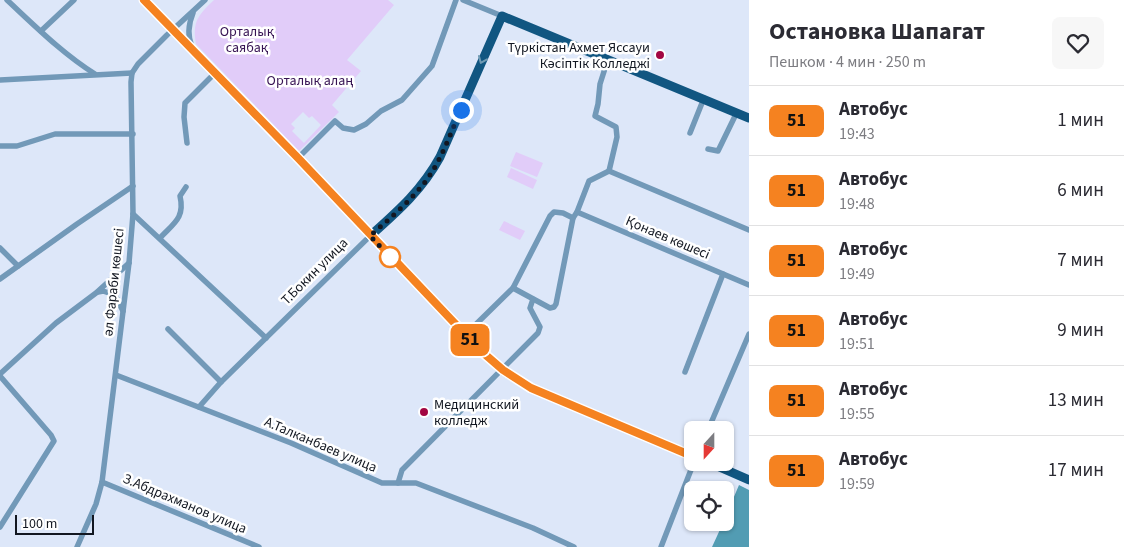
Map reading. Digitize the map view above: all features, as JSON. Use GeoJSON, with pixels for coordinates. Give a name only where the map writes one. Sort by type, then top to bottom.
{"type":"FeatureCollection","features":[{"type":"Feature","properties":{"kind":"main road"},"geometry":{"type":"LineString","coordinates":[[144,0],[298,158],[465,335],[503,370],[531,388],[684,453]]}},
{"type":"Feature","properties":{"kind":"main road"},"geometry":{"type":"LineString","coordinates":[[502,16],[749,118]]}},
{"type":"Feature","properties":{"kind":"main road","name":"Т.Бокин улица"},"geometry":{"type":"LineString","coordinates":[[370,236],[396,214],[422,186],[433,170],[502,16]]}},
{"type":"Feature","properties":{"kind":"main road"},"geometry":{"type":"LineString","coordinates":[[732,471],[748,477]]}},
{"type":"Feature","properties":{"kind":"street"},"geometry":{"type":"LineString","coordinates":[[8,0],[71,58],[95,74]]}},
{"type":"Feature","properties":{"kind":"street"},"geometry":{"type":"LineString","coordinates":[[41,31],[74,0]]}},
{"type":"Feature","properties":{"kind":"street"},"geometry":{"type":"LineString","coordinates":[[1,79],[132,73],[138,64],[172,30],[205,0]]}},
{"type":"Feature","properties":{"kind":"street"},"geometry":{"type":"LineString","coordinates":[[298,158],[335,121],[344,128],[354,130],[366,124],[380,111],[402,100],[432,66],[456,0]]}},
{"type":"Feature","properties":{"kind":"street"},"geometry":{"type":"LineString","coordinates":[[462,0],[502,16]]}},
{"type":"Feature","properties":{"kind":"street"},"geometry":{"type":"LineString","coordinates":[[194,11],[188,33],[195,54]]}},
{"type":"Feature","properties":{"kind":"street"},"geometry":{"type":"LineString","coordinates":[[513,288],[550,308],[556,304],[573,218],[590,181],[609,171],[617,137],[616,127],[595,116],[600,84],[608,59]]}},
{"type":"Feature","properties":{"kind":"street","name":"әл Фараби көшесі"},"geometry":{"type":"LineString","coordinates":[[79,547],[96,504],[102,482],[129,263],[133,214],[132,73]]}},
{"type":"Feature","properties":{"kind":"street"},"geometry":{"type":"LineString","coordinates":[[187,143],[184,117],[185,104],[215,73]]}},
{"type":"Feature","properties":{"kind":"street"},"geometry":{"type":"LineString","coordinates":[[690,133],[704,98]]}},
{"type":"Feature","properties":{"kind":"street"},"geometry":{"type":"LineString","coordinates":[[708,149],[718,151],[737,112]]}},
{"type":"Feature","properties":{"kind":"street"},"geometry":{"type":"LineString","coordinates":[[0,146],[17,146],[55,134],[133,134]]}},
{"type":"Feature","properties":{"kind":"street"},"geometry":{"type":"LineString","coordinates":[[609,171],[749,230]]}},
{"type":"Feature","properties":{"kind":"street"},"geometry":{"type":"LineString","coordinates":[[0,279],[133,186]]}},
{"type":"Feature","properties":{"kind":"street"},"geometry":{"type":"LineString","coordinates":[[160,238],[179,219],[182,206],[180,196],[186,187]]}},
{"type":"Feature","properties":{"kind":"street"},"geometry":{"type":"LineString","coordinates":[[465,335],[513,288],[550,216],[554,212],[563,213],[573,218]]}},
{"type":"Feature","properties":{"kind":"street","name":"Қонаев көшесі"},"geometry":{"type":"LineString","coordinates":[[577,212],[749,285]]}},
{"type":"Feature","properties":{"kind":"street"},"geometry":{"type":"LineString","coordinates":[[133,214],[266,338]]}},
{"type":"Feature","properties":{"kind":"street","name":"Т.Бокин улица"},"geometry":{"type":"LineString","coordinates":[[199,407],[221,382],[370,236]]}},
{"type":"Feature","properties":{"kind":"street"},"geometry":{"type":"LineString","coordinates":[[0,248],[18,266]]}},
{"type":"Feature","properties":{"kind":"street"},"geometry":{"type":"LineString","coordinates":[[0,527],[54,441],[0,375],[56,323],[96,293],[129,263]]}},
{"type":"Feature","properties":{"kind":"street"},"geometry":{"type":"LineString","coordinates":[[684,372],[723,274]]}},
{"type":"Feature","properties":{"kind":"street"},"geometry":{"type":"LineString","coordinates":[[96,293],[103,291],[115,295],[123,311]]}},
{"type":"Feature","properties":{"kind":"street"},"geometry":{"type":"LineString","coordinates":[[398,483],[402,470],[538,333],[540,327],[530,308],[533,299]]}},
{"type":"Feature","properties":{"kind":"street"},"geometry":{"type":"LineString","coordinates":[[168,329],[221,382]]}},
{"type":"Feature","properties":{"kind":"street"},"geometry":{"type":"LineString","coordinates":[[712,421],[749,334]]}},
{"type":"Feature","properties":{"kind":"street","name":"А.Талканбаев улица"},"geometry":{"type":"LineString","coordinates":[[116,375],[290,443],[382,483],[416,483],[533,528],[574,547]]}},
{"type":"Feature","properties":{"kind":"street"},"geometry":{"type":"LineString","coordinates":[[661,547],[691,471]]}},
{"type":"Feature","properties":{"kind":"street","name":"З.Абдрахманов улица"},"geometry":{"type":"LineString","coordinates":[[102,482],[259,547]]}},
{"type":"Feature","properties":{"kind":"green space"},"geometry":{"type":"Polygon","coordinates":[[[214,0],[388,0],[394,5],[347,60],[361,71],[332,105],[339,112],[299,151],[196,44],[196,24],[208,5],[214,0]],[[303,112],[291,124],[295,128],[292,131],[304,143],[321,125],[312,116],[309,118],[303,112]]]}},
{"type":"Feature","properties":{"kind":"green space"},"geometry":{"type":"Polygon","coordinates":[[[516,152],[543,163],[537,177],[510,166],[516,152]]]}},
{"type":"Feature","properties":{"kind":"green space"},"geometry":{"type":"Polygon","coordinates":[[[511,168],[537,180],[533,189],[507,177],[511,168]]]}},
{"type":"Feature","properties":{"kind":"green space"},"geometry":{"type":"Polygon","coordinates":[[[504,221],[525,231],[520,240],[499,230],[504,221]]]}},
{"type":"Feature","properties":{"kind":"water"},"geometry":{"type":"Polygon","coordinates":[[[739,485],[749,490],[749,547],[712,547],[719,531],[734,531],[734,497],[739,485]]]}},
{"type":"Feature","properties":{"kind":"bus line","name":"51"},"geometry":{"type":"LineString","coordinates":[[144,0],[298,158],[480,350],[503,370],[531,388],[684,453]]}},
{"type":"Feature","properties":{"kind":"place","name":"Түркістан Ахмет Яссауи Кәсіптік Колледжі"},"geometry":{"type":"Point","coordinates":[660,55]}},
{"type":"Feature","properties":{"kind":"place","name":"Медицинский колледж"},"geometry":{"type":"Point","coordinates":[424,412]}},
{"type":"Feature","properties":{"kind":"route"},"geometry":{"type":"LineString","coordinates":[[390,257],[394,261],[370,236],[396,214],[422,186],[440,157],[461,110]]}},
{"type":"Feature","properties":{"kind":"park label","name":"Орталық саябақ"},"geometry":{"type":"Point","coordinates":[247,40]}},
{"type":"Feature","properties":{"kind":"park label","name":"Орталық алаң"},"geometry":{"type":"Point","coordinates":[310,80]}}]}
